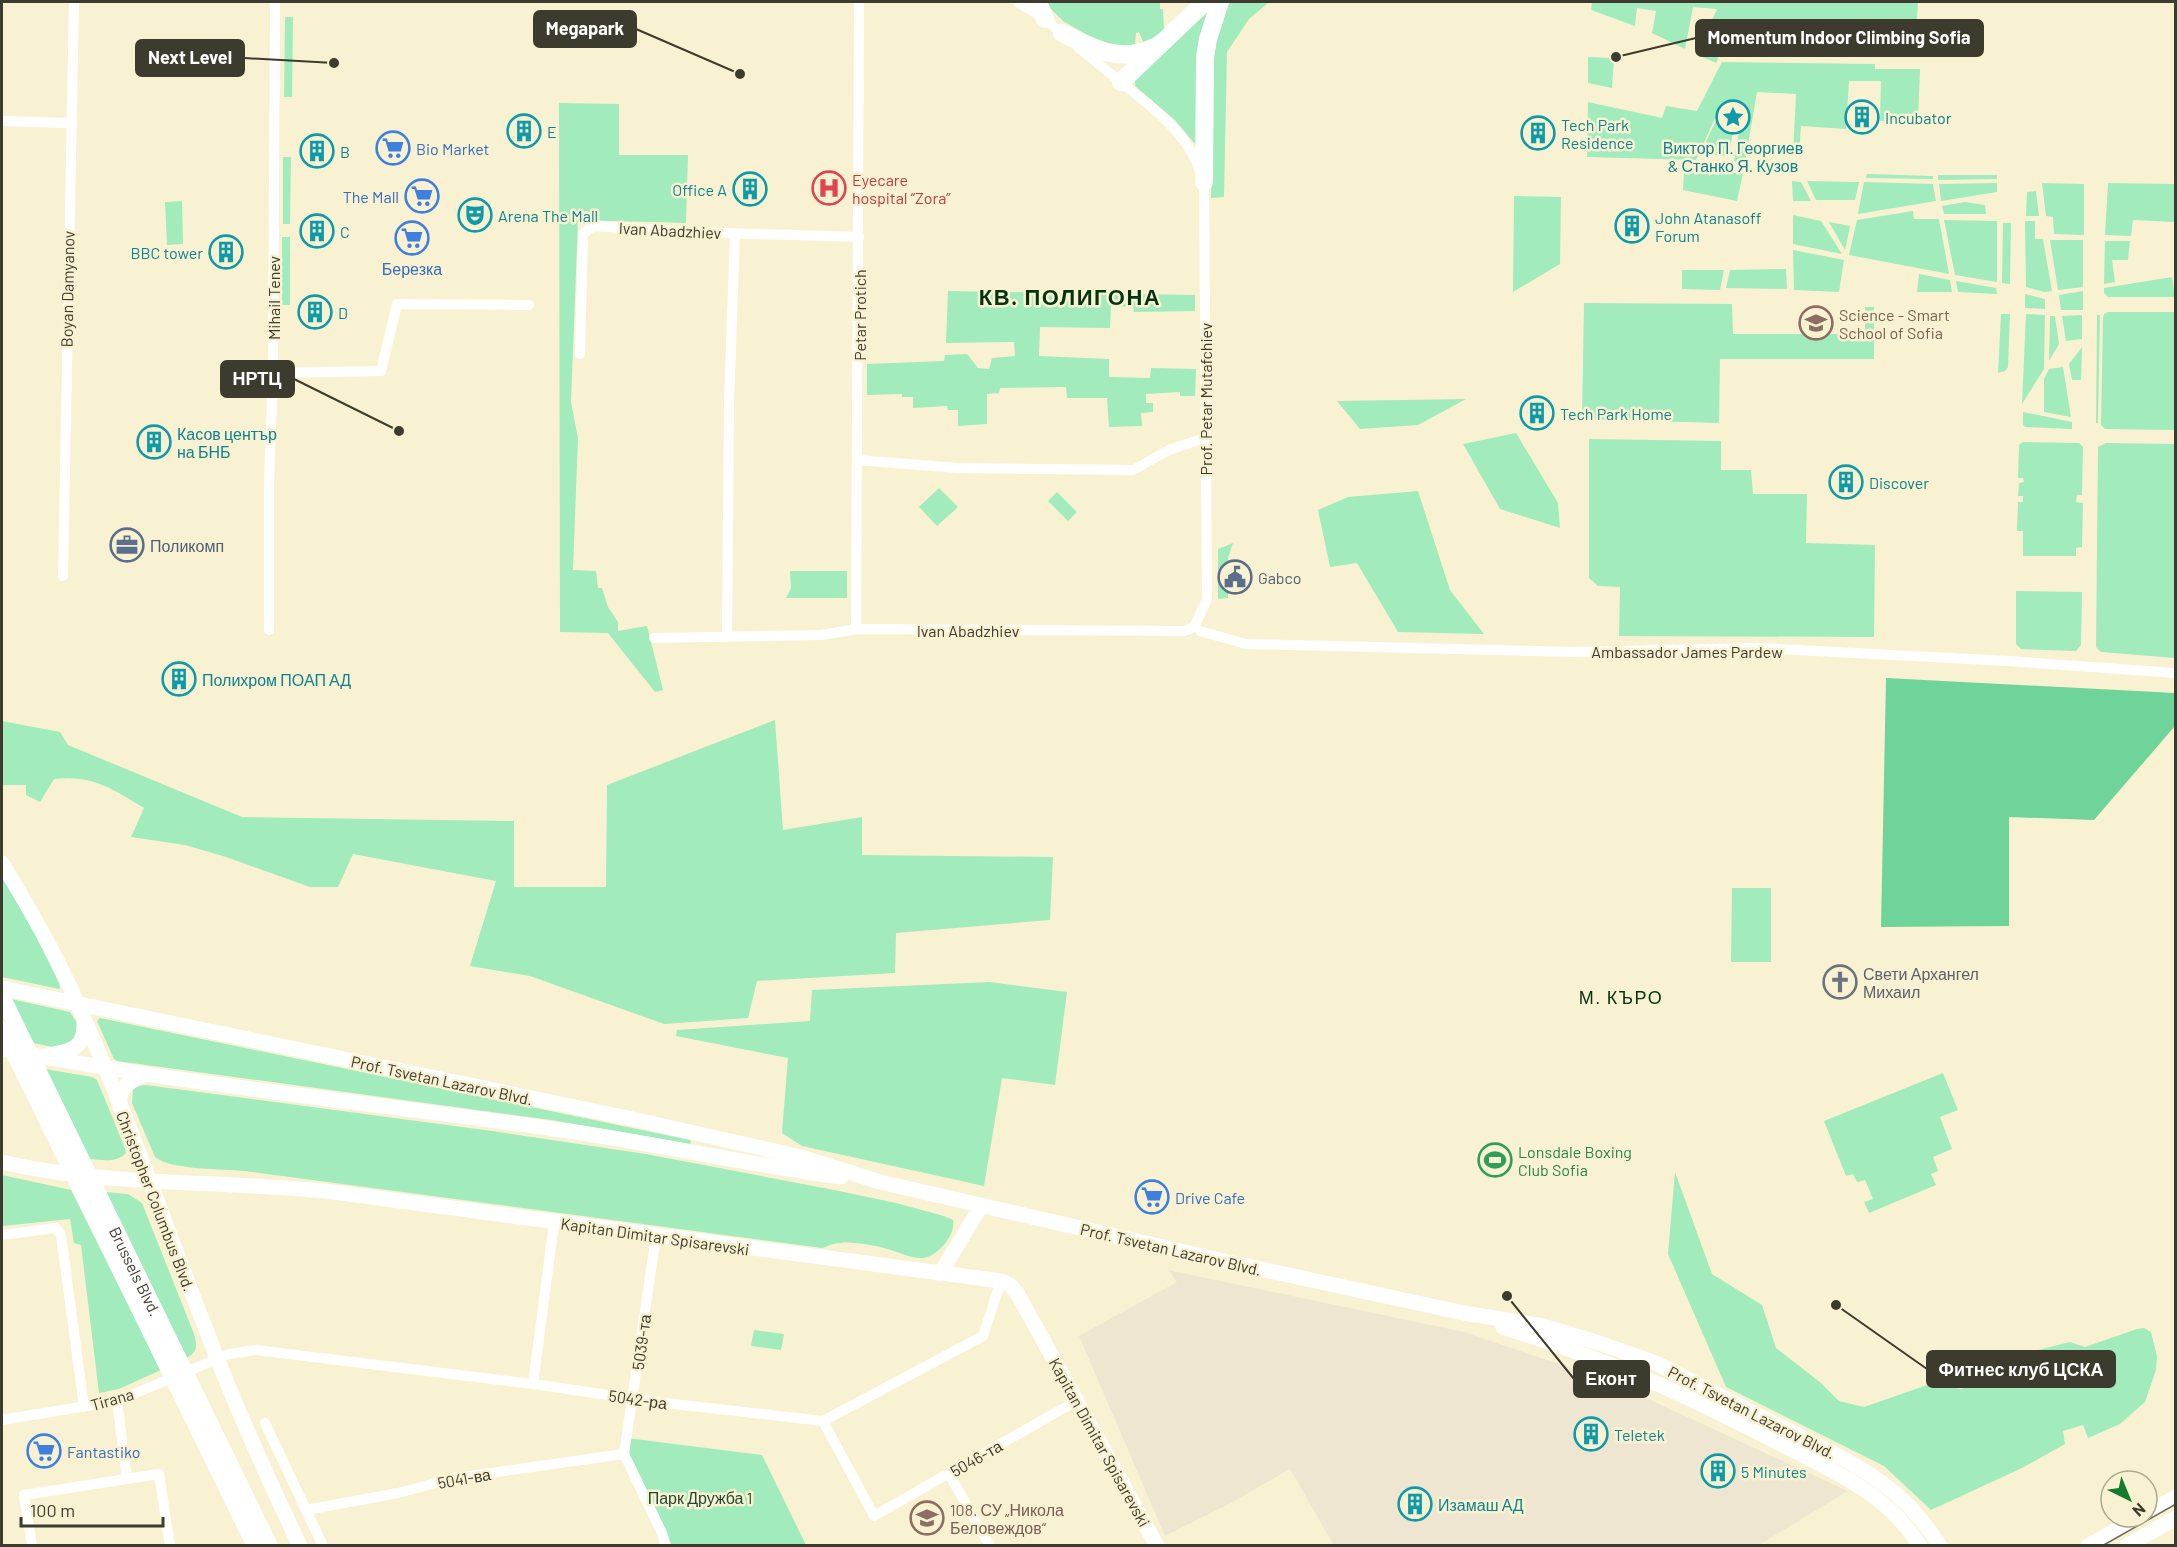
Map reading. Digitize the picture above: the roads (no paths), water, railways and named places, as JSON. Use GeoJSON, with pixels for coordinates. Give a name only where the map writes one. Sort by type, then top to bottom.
{"type":"FeatureCollection","features":[{"type":"Feature","properties":{"kind":"highway"},"geometry":{"type":"LineString","coordinates":[[1038,2],[1045,19]]}},
{"type":"Feature","properties":{"kind":"highway"},"geometry":{"type":"LineString","coordinates":[[1121,82],[1205,2]]}},
{"type":"Feature","properties":{"kind":"highway"},"geometry":{"type":"LineString","coordinates":[[1204,182],[1205,57],[1208,39],[1220,2]]}},
{"type":"Feature","properties":{"kind":"highway"},"geometry":{"type":"LineString","coordinates":[[1062,33],[1099,50],[1123,56],[1142,53],[1159,44]]}},
{"type":"Feature","properties":{"kind":"main road","name":"Christopher Columbus Blvd."},"geometry":{"type":"LineString","coordinates":[[2,863],[45,938],[78,1003],[218,1359],[258,1456],[300,1545]]}},
{"type":"Feature","properties":{"kind":"main road","name":"Prof. Tsvetan Lazarov Blvd."},"geometry":{"type":"LineString","coordinates":[[2,988],[710,1137],[801,1157],[880,1182],[981,1206],[1464,1313],[1543,1326],[1656,1364],[1846,1460],[1877,1478],[1910,1506],[1924,1521],[1940,1545]]}},
{"type":"Feature","properties":{"kind":"main road","name":"Brussels Blvd."},"geometry":{"type":"LineString","coordinates":[[2,996],[270,1545]]}},
{"type":"Feature","properties":{"kind":"main road"},"geometry":{"type":"LineString","coordinates":[[39,1057],[68,1051],[78,1046],[84,1034],[84,1019]]}},
{"type":"Feature","properties":{"kind":"main road","name":"Brussels Blvd."},"geometry":{"type":"LineString","coordinates":[[2,1029],[255,1545]]}},
{"type":"Feature","properties":{"kind":"main road","name":"Prof. Tsvetan Lazarov Blvd."},"geometry":{"type":"LineString","coordinates":[[2,1049],[104,1068],[569,1131],[797,1172],[880,1182]]}},
{"type":"Feature","properties":{"kind":"main road"},"geometry":{"type":"LineString","coordinates":[[120,1107],[119,1098],[124,1087],[132,1080],[148,1074]]}},
{"type":"Feature","properties":{"kind":"main road","name":"Kapitan Dimitar Spisarevski"},"geometry":{"type":"LineString","coordinates":[[2,1162],[63,1173],[297,1188],[1001,1281],[1010,1285],[1017,1293],[1157,1545]]}},
{"type":"Feature","properties":{"kind":"main road"},"geometry":{"type":"LineString","coordinates":[[940,1274],[981,1206]]}},
{"type":"Feature","properties":{"kind":"main road","name":"Prof. Tsvetan Lazarov Blvd."},"geometry":{"type":"LineString","coordinates":[[1464,1313],[1639,1376],[1711,1408],[1866,1489],[1899,1517],[1920,1545]]}},
{"type":"Feature","properties":{"kind":"main road"},"geometry":{"type":"LineString","coordinates":[[2159,1506],[2175,1497]]}},
{"type":"Feature","properties":{"kind":"main road"},"geometry":{"type":"LineString","coordinates":[[2126,1545],[2175,1518]]}},
{"type":"Feature","properties":{"kind":"main road"},"geometry":{"type":"LineString","coordinates":[[2088,1545],[2117,1529]]}},
{"type":"Feature","properties":{"kind":"street","name":"Boyan Damyanov"},"geometry":{"type":"LineString","coordinates":[[63,576],[74,2]]}},
{"type":"Feature","properties":{"kind":"street","name":"Mihail Tenev"},"geometry":{"type":"LineString","coordinates":[[269,630],[275,2]]}},
{"type":"Feature","properties":{"kind":"street","name":"Petar Protich"},"geometry":{"type":"LineString","coordinates":[[856,629],[859,2]]}},
{"type":"Feature","properties":{"kind":"street"},"geometry":{"type":"LineString","coordinates":[[1018,2],[1045,19],[1155,109],[1182,137],[1194,155],[1204,182]]}},
{"type":"Feature","properties":{"kind":"street"},"geometry":{"type":"LineString","coordinates":[[2,122],[71,123]]}},
{"type":"Feature","properties":{"kind":"street","name":"Prof. Petar Mutafchiev"},"geometry":{"type":"LineString","coordinates":[[1200,614],[1207,599],[1204,182]]}},
{"type":"Feature","properties":{"kind":"street","name":"Ivan Abadzhiev"},"geometry":{"type":"LineString","coordinates":[[580,354],[583,234],[593,226],[859,237]]}},
{"type":"Feature","properties":{"kind":"street","name":"Ivan Abadzhiev"},"geometry":{"type":"LineString","coordinates":[[727,637],[729,401],[735,233]]}},
{"type":"Feature","properties":{"kind":"street"},"geometry":{"type":"LineString","coordinates":[[273,373],[381,371],[397,304],[529,305]]}},
{"type":"Feature","properties":{"kind":"street"},"geometry":{"type":"LineString","coordinates":[[858,460],[957,468],[1134,470],[1169,450],[1205,438]]}},
{"type":"Feature","properties":{"kind":"street","name":"Ivan Abadzhiev"},"geometry":{"type":"LineString","coordinates":[[654,638],[822,635],[856,629],[1184,631],[1194,627],[1200,614]]}},
{"type":"Feature","properties":{"kind":"street","name":"Ambassador James Pardew"},"geometry":{"type":"LineString","coordinates":[[1200,631],[1246,644],[1573,652],[1760,648],[2008,661],[2175,673]]}},
{"type":"Feature","properties":{"kind":"street"},"geometry":{"type":"LineString","coordinates":[[533,1384],[554,1222]]}},
{"type":"Feature","properties":{"kind":"street"},"geometry":{"type":"LineString","coordinates":[[2,1235],[56,1228],[61,1235],[84,1407]]}},
{"type":"Feature","properties":{"kind":"street","name":"5039-та"},"geometry":{"type":"LineString","coordinates":[[624,1454],[656,1236]]}},
{"type":"Feature","properties":{"kind":"street"},"geometry":{"type":"LineString","coordinates":[[823,1421],[983,1336],[1001,1281]]}},
{"type":"Feature","properties":{"kind":"street","name":"5042-ра"},"geometry":{"type":"LineString","coordinates":[[218,1359],[242,1351],[256,1350],[823,1421]]}},
{"type":"Feature","properties":{"kind":"street","name":"Tirana"},"geometry":{"type":"LineString","coordinates":[[2,1420],[117,1401],[218,1359]]}},
{"type":"Feature","properties":{"kind":"street","name":"5046-та"},"geometry":{"type":"LineString","coordinates":[[823,1421],[874,1516],[1078,1400]]}},
{"type":"Feature","properties":{"kind":"street"},"geometry":{"type":"LineString","coordinates":[[117,1401],[127,1479]]}},
{"type":"Feature","properties":{"kind":"street"},"geometry":{"type":"LineString","coordinates":[[265,1423],[323,1545]]}},
{"type":"Feature","properties":{"kind":"street"},"geometry":{"type":"LineString","coordinates":[[624,1454],[666,1545]]}},
{"type":"Feature","properties":{"kind":"street","name":"5041-ва"},"geometry":{"type":"LineString","coordinates":[[306,1510],[398,1493],[455,1478],[624,1454]]}},
{"type":"Feature","properties":{"kind":"street"},"geometry":{"type":"LineString","coordinates":[[32,1545],[24,1495],[159,1474],[170,1545]]}},
{"type":"Feature","properties":{"kind":"street"},"geometry":{"type":"LineString","coordinates":[[949,1474],[990,1545]]}},
{"type":"Feature","properties":{"kind":"tram line"},"geometry":{"type":"LineString","coordinates":[[2102,1546],[2176,1504]]}},
{"type":"Feature","properties":{"kind":"place","name":"Momentum Indoor Climbing Sofia"},"geometry":{"type":"Point","coordinates":[1616,57]}},
{"type":"Feature","properties":{"kind":"place","name":"Next Level"},"geometry":{"type":"Point","coordinates":[334,63]}},
{"type":"Feature","properties":{"kind":"place","name":"Megapark"},"geometry":{"type":"Point","coordinates":[740,74]}},
{"type":"Feature","properties":{"kind":"place","name":"Виктор П. Георгиев & Станко Я. Кузов"},"geometry":{"type":"Point","coordinates":[1733,117]}},
{"type":"Feature","properties":{"kind":"place","name":"Incubator"},"geometry":{"type":"Point","coordinates":[1862,117]}},
{"type":"Feature","properties":{"kind":"place","name":"E"},"geometry":{"type":"Point","coordinates":[524,131]}},
{"type":"Feature","properties":{"kind":"place","name":"Tech Park Residence"},"geometry":{"type":"Point","coordinates":[1538,133]}},
{"type":"Feature","properties":{"kind":"place","name":"Bio Market"},"geometry":{"type":"Point","coordinates":[393,148]}},
{"type":"Feature","properties":{"kind":"place","name":"B"},"geometry":{"type":"Point","coordinates":[317,151]}},
{"type":"Feature","properties":{"kind":"place","name":"Eyecare hospital “Zora”"},"geometry":{"type":"Point","coordinates":[829,188]}},
{"type":"Feature","properties":{"kind":"place","name":"Office A"},"geometry":{"type":"Point","coordinates":[750,189]}},
{"type":"Feature","properties":{"kind":"place","name":"The Mall"},"geometry":{"type":"Point","coordinates":[422,196]}},
{"type":"Feature","properties":{"kind":"place","name":"Arena The Mall"},"geometry":{"type":"Point","coordinates":[475,215]}},
{"type":"Feature","properties":{"kind":"place","name":"John Atanasoff Forum"},"geometry":{"type":"Point","coordinates":[1632,226]}},
{"type":"Feature","properties":{"kind":"place","name":"C"},"geometry":{"type":"Point","coordinates":[317,231]}},
{"type":"Feature","properties":{"kind":"place","name":"Березка"},"geometry":{"type":"Point","coordinates":[412,238]}},
{"type":"Feature","properties":{"kind":"place","name":"BBC tower"},"geometry":{"type":"Point","coordinates":[226,252]}},
{"type":"Feature","properties":{"kind":"place","name":"D"},"geometry":{"type":"Point","coordinates":[315,312]}},
{"type":"Feature","properties":{"kind":"place","name":"Science - Smart School of Sofia"},"geometry":{"type":"Point","coordinates":[1816,323]}},
{"type":"Feature","properties":{"kind":"place","name":"Tech Park Home"},"geometry":{"type":"Point","coordinates":[1537,413]}},
{"type":"Feature","properties":{"kind":"place","name":"НРТЦ"},"geometry":{"type":"Point","coordinates":[399,431]}},
{"type":"Feature","properties":{"kind":"place","name":"Касов център на БНБ"},"geometry":{"type":"Point","coordinates":[154,442]}},
{"type":"Feature","properties":{"kind":"place","name":"Discover"},"geometry":{"type":"Point","coordinates":[1846,482]}},
{"type":"Feature","properties":{"kind":"place","name":"Поликомп"},"geometry":{"type":"Point","coordinates":[127,545]}},
{"type":"Feature","properties":{"kind":"place","name":"Gabco"},"geometry":{"type":"Point","coordinates":[1235,577]}},
{"type":"Feature","properties":{"kind":"place","name":"Полихром ПОАП АД"},"geometry":{"type":"Point","coordinates":[179,679]}},
{"type":"Feature","properties":{"kind":"place","name":"Свети Архангел Михаил"},"geometry":{"type":"Point","coordinates":[1840,982]}},
{"type":"Feature","properties":{"kind":"place","name":"Lonsdale Boxing Club Sofia"},"geometry":{"type":"Point","coordinates":[1495,1160]}},
{"type":"Feature","properties":{"kind":"place","name":"Drive Cafe"},"geometry":{"type":"Point","coordinates":[1152,1197]}},
{"type":"Feature","properties":{"kind":"place","name":"Еконт"},"geometry":{"type":"Point","coordinates":[1507,1296]}},
{"type":"Feature","properties":{"kind":"place","name":"Фитнес клуб ЦСКА"},"geometry":{"type":"Point","coordinates":[1836,1305]}},
{"type":"Feature","properties":{"kind":"place","name":"Teletek"},"geometry":{"type":"Point","coordinates":[1591,1434]}},
{"type":"Feature","properties":{"kind":"place","name":"Fantastiko"},"geometry":{"type":"Point","coordinates":[44,1451]}},
{"type":"Feature","properties":{"kind":"place","name":"5 Minutes"},"geometry":{"type":"Point","coordinates":[1718,1471]}},
{"type":"Feature","properties":{"kind":"place","name":"Изамаш АД"},"geometry":{"type":"Point","coordinates":[1415,1504]}},
{"type":"Feature","properties":{"kind":"place","name":"108. СУ „Никола Беловеждов“"},"geometry":{"type":"Point","coordinates":[927,1518]}},
{"type":"Feature","properties":{"kind":"district","name":"КВ. ПОЛИГОНА"},"geometry":{"type":"Point","coordinates":[1070,296]}},
{"type":"Feature","properties":{"kind":"district","name":"М. КЪРО"},"geometry":{"type":"Point","coordinates":[1621,997]}},
{"type":"Feature","properties":{"kind":"park label","name":"Парк Дружба 1"},"geometry":{"type":"Point","coordinates":[700,1497]}}]}
